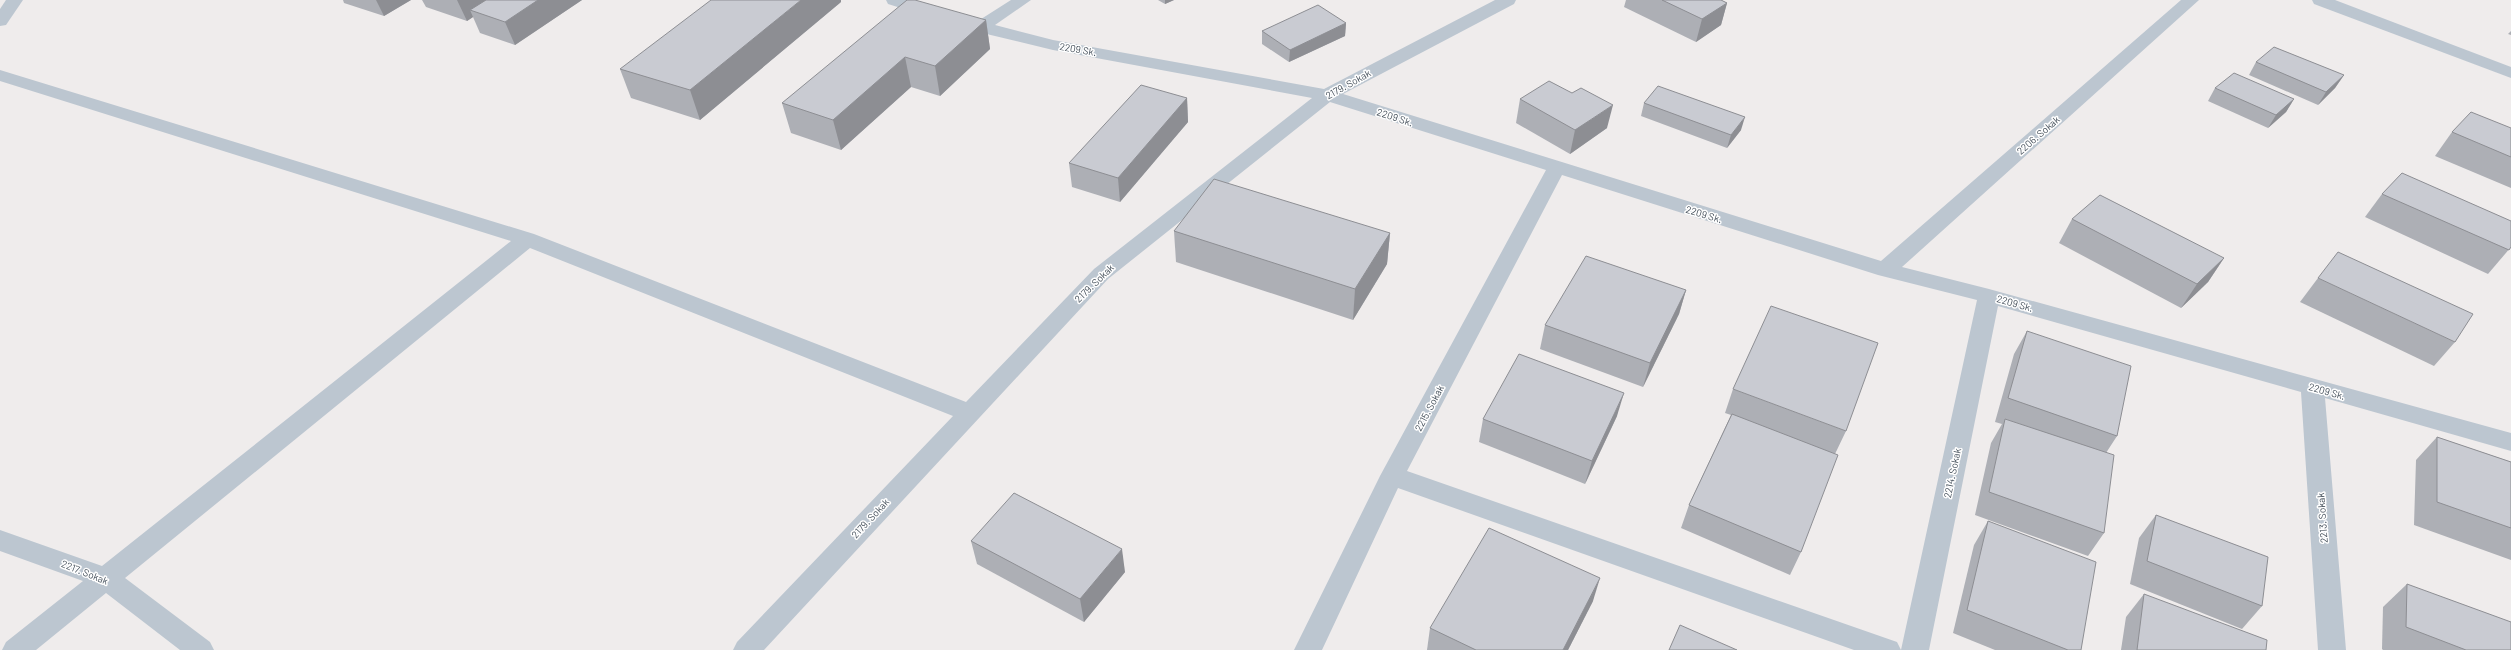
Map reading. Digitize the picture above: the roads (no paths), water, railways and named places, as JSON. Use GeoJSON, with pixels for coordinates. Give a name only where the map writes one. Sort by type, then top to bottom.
{"type":"FeatureCollection","features":[{"type":"Feature","properties":{"kind":"street"},"geometry":{"type":"LineString","coordinates":[[0,21],[14,0]]}},
{"type":"Feature","properties":{"kind":"street","name":"2209 Sk."},"geometry":{"type":"LineString","coordinates":[[894,0],[980,27],[1053,45],[1327,95],[1556,169],[1884,270],[1989,296],[2511,442]]}},
{"type":"Feature","properties":{"kind":"street"},"geometry":{"type":"LineString","coordinates":[[980,27],[1024,0]]}},
{"type":"Feature","properties":{"kind":"street","name":"2179. Sokak"},"geometry":{"type":"LineString","coordinates":[[747,650],[1100,274],[1327,95],[1508,0]]}},
{"type":"Feature","properties":{"kind":"street","name":"2206. Sokak"},"geometry":{"type":"LineString","coordinates":[[1884,270],[2191,0]]}},
{"type":"Feature","properties":{"kind":"street"},"geometry":{"type":"LineString","coordinates":[[2320,0],[2511,73]]}},
{"type":"Feature","properties":{"kind":"street"},"geometry":{"type":"LineString","coordinates":[[0,75],[527,238],[969,413]]}},
{"type":"Feature","properties":{"kind":"street","name":"2215. Sokak"},"geometry":{"type":"LineString","coordinates":[[1308,650],[1392,476],[1556,169]]}},
{"type":"Feature","properties":{"kind":"street"},"geometry":{"type":"LineString","coordinates":[[16,650],[527,238]]}},
{"type":"Feature","properties":{"kind":"street","name":"2214. Sokak"},"geometry":{"type":"LineString","coordinates":[[1915,650],[1989,296]]}},
{"type":"Feature","properties":{"kind":"street","name":"2213. Sokak"},"geometry":{"type":"LineString","coordinates":[[2312,386],[2332,650]]}},
{"type":"Feature","properties":{"kind":"street"},"geometry":{"type":"LineString","coordinates":[[1392,476],[1887,650]]}},
{"type":"Feature","properties":{"kind":"street","name":"2217. Sokak"},"geometry":{"type":"LineString","coordinates":[[0,540],[106,578],[200,650]]}}]}
